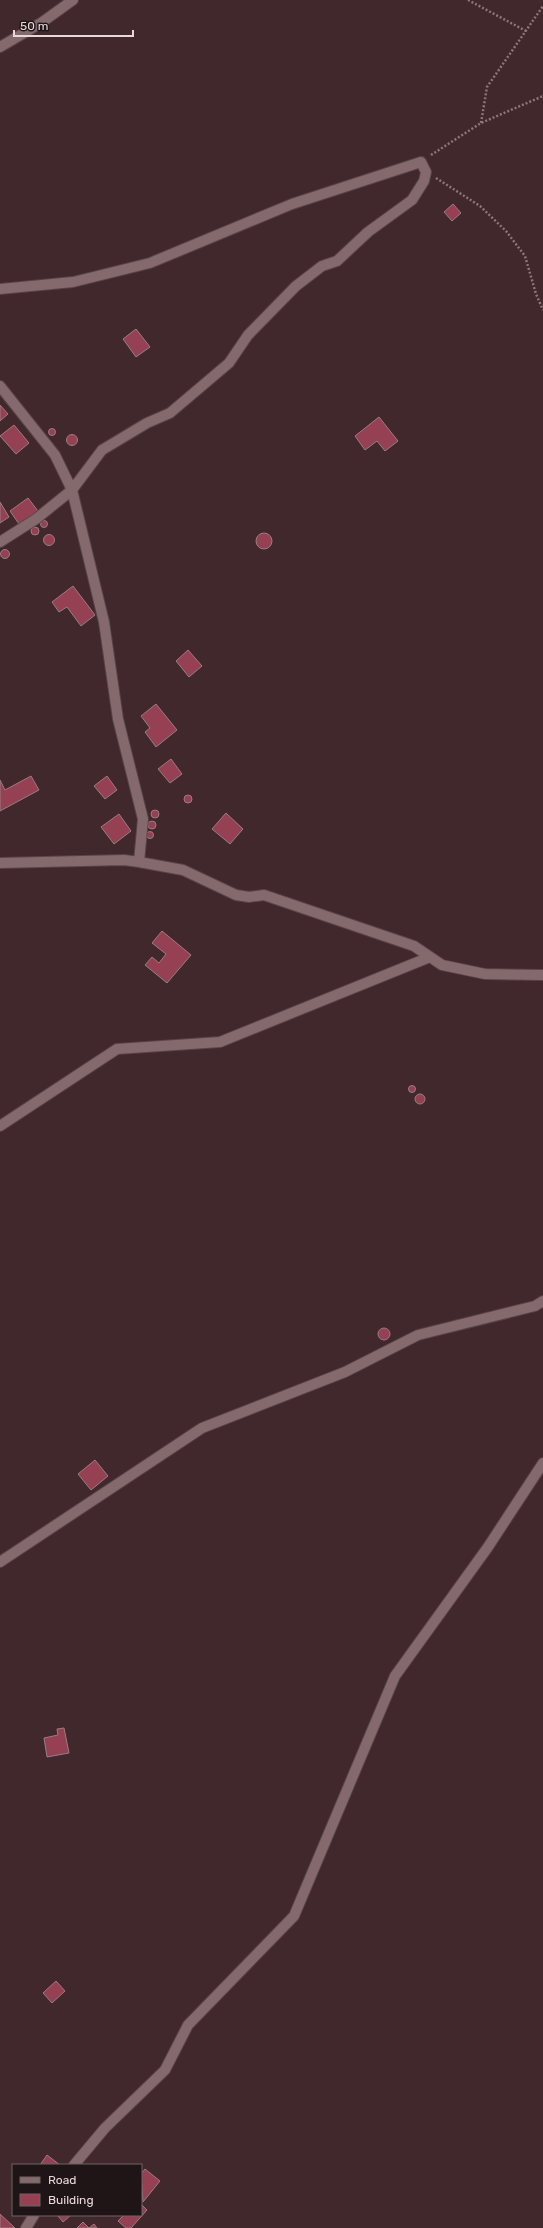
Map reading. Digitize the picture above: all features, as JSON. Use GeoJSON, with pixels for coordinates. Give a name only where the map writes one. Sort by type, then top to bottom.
{"type":"FeatureCollection","features":[{"type":"Feature","properties":{"kind":"street"},"geometry":{"type":"LineString","coordinates":[[0,47],[41,23],[73,0]]}},
{"type":"Feature","properties":{"kind":"street"},"geometry":{"type":"LineString","coordinates":[[0,288],[73,282],[150,262],[292,204],[421,162],[426,172],[424,181],[412,200],[368,232],[337,261],[322,266],[296,286],[248,335],[229,363],[170,413],[146,423],[102,450],[72,490],[36,519],[0,542]]}},
{"type":"Feature","properties":{"kind":"street"},"geometry":{"type":"LineString","coordinates":[[0,386],[55,455],[72,490],[104,622],[118,719],[142,818],[139,862]]}},
{"type":"Feature","properties":{"kind":"street"},"geometry":{"type":"LineString","coordinates":[[0,863],[124,860],[183,870],[236,895],[249,897],[264,896],[414,946],[442,965],[485,974],[543,975]]}},
{"type":"Feature","properties":{"kind":"street"},"geometry":{"type":"LineString","coordinates":[[0,1126],[117,1048],[220,1042],[430,956]]}},
{"type":"Feature","properties":{"kind":"street"},"geometry":{"type":"LineString","coordinates":[[0,1562],[202,1428],[345,1372],[418,1336],[535,1306],[543,1301]]}},
{"type":"Feature","properties":{"kind":"street"},"geometry":{"type":"LineString","coordinates":[[75,2164],[105,2128],[165,2070],[188,2025],[294,1916],[395,1676],[488,1547],[543,1463]]}},
{"type":"Feature","properties":{"kind":"street"},"geometry":{"type":"LineString","coordinates":[[26,2228],[33,2216]]}},
{"type":"Feature","properties":{"kind":"path"},"geometry":{"type":"LineString","coordinates":[[468,0],[526,31]]}},
{"type":"Feature","properties":{"kind":"path"},"geometry":{"type":"LineString","coordinates":[[480,123],[487,87],[543,6]]}},
{"type":"Feature","properties":{"kind":"path"},"geometry":{"type":"LineString","coordinates":[[421,162],[480,123],[543,96]]}},
{"type":"Feature","properties":{"kind":"path"},"geometry":{"type":"LineString","coordinates":[[426,172],[480,206],[506,231],[525,256],[536,294],[543,310]]}},
{"type":"Feature","properties":{"kind":"building"},"geometry":{"type":"Polygon","coordinates":[[[453,204],[461,213],[452,221],[444,212],[453,204]]]}},
{"type":"Feature","properties":{"kind":"building"},"geometry":{"type":"Polygon","coordinates":[[[136,329],[150,347],[136,357],[123,339],[136,329]]]}},
{"type":"Feature","properties":{"kind":"building"},"geometry":{"type":"Polygon","coordinates":[[[0,405],[8,414],[0,421],[0,405]]]}},
{"type":"Feature","properties":{"kind":"building"},"geometry":{"type":"Polygon","coordinates":[[[379,417],[398,441],[385,451],[377,441],[365,450],[355,436],[379,417]]]}},
{"type":"Feature","properties":{"kind":"building"},"geometry":{"type":"Polygon","coordinates":[[[14,425],[29,443],[16,454],[0,436],[14,425]]]}},
{"type":"Feature","properties":{"kind":"building"},"geometry":{"type":"Polygon","coordinates":[[[52,428],[55,429],[55,435],[52,436],[49,435],[48,432],[49,429],[52,428]]]}},
{"type":"Feature","properties":{"kind":"building"},"geometry":{"type":"Polygon","coordinates":[[[70,435],[74,435],[76,436],[76,444],[70,445],[67,442],[67,438],[70,435]]]}},
{"type":"Feature","properties":{"kind":"building"},"geometry":{"type":"Polygon","coordinates":[[[28,498],[38,511],[19,524],[10,511],[28,498]]]}},
{"type":"Feature","properties":{"kind":"building"},"geometry":{"type":"Polygon","coordinates":[[[0,502],[9,517],[0,523],[0,502]]]}},
{"type":"Feature","properties":{"kind":"building"},"geometry":{"type":"Polygon","coordinates":[[[44,520],[47,521],[47,527],[44,528],[41,527],[40,524],[41,521],[44,520]]]}},
{"type":"Feature","properties":{"kind":"building"},"geometry":{"type":"Polygon","coordinates":[[[35,527],[38,528],[38,534],[35,535],[32,534],[31,531],[32,528],[35,527]]]}},
{"type":"Feature","properties":{"kind":"building"},"geometry":{"type":"Polygon","coordinates":[[[264,533],[270,535],[272,541],[270,547],[264,549],[258,547],[256,541],[258,535],[264,533]]]}},
{"type":"Feature","properties":{"kind":"building"},"geometry":{"type":"Polygon","coordinates":[[[47,535],[51,535],[53,536],[53,544],[47,545],[44,542],[44,538],[47,535]]]}},
{"type":"Feature","properties":{"kind":"building"},"geometry":{"type":"Polygon","coordinates":[[[5,549],[10,554],[5,559],[0,554],[5,549]]]}},
{"type":"Feature","properties":{"kind":"building"},"geometry":{"type":"Polygon","coordinates":[[[73,586],[95,615],[81,626],[67,607],[59,612],[52,602],[73,586]]]}},
{"type":"Feature","properties":{"kind":"building"},"geometry":{"type":"Polygon","coordinates":[[[188,650],[202,666],[189,677],[176,661],[188,650]]]}},
{"type":"Feature","properties":{"kind":"building"},"geometry":{"type":"Polygon","coordinates":[[[156,704],[177,730],[156,747],[145,732],[150,728],[141,716],[156,704]]]}},
{"type":"Feature","properties":{"kind":"building"},"geometry":{"type":"Polygon","coordinates":[[[171,759],[182,774],[170,783],[158,769],[171,759]]]}},
{"type":"Feature","properties":{"kind":"building"},"geometry":{"type":"Polygon","coordinates":[[[31,776],[39,790],[0,811],[0,780],[5,790],[31,776]]]}},
{"type":"Feature","properties":{"kind":"building"},"geometry":{"type":"Polygon","coordinates":[[[107,776],[117,790],[105,799],[94,786],[107,776]]]}},
{"type":"Feature","properties":{"kind":"building"},"geometry":{"type":"Polygon","coordinates":[[[186,795],[190,795],[192,799],[190,803],[186,803],[184,801],[184,797],[186,795]]]}},
{"type":"Feature","properties":{"kind":"building"},"geometry":{"type":"Polygon","coordinates":[[[155,810],[158,811],[158,817],[155,818],[152,817],[151,814],[152,811],[155,810]]]}},
{"type":"Feature","properties":{"kind":"building"},"geometry":{"type":"Polygon","coordinates":[[[226,813],[243,829],[230,844],[212,829],[226,813]]]}},
{"type":"Feature","properties":{"kind":"building"},"geometry":{"type":"Polygon","coordinates":[[[119,814],[131,831],[114,844],[101,827],[119,814]]]}},
{"type":"Feature","properties":{"kind":"building"},"geometry":{"type":"Polygon","coordinates":[[[150,821],[154,821],[156,825],[154,829],[150,829],[148,827],[148,823],[150,821]]]}},
{"type":"Feature","properties":{"kind":"building"},"geometry":{"type":"Polygon","coordinates":[[[150,832],[153,835],[150,838],[147,835],[150,832]]]}},
{"type":"Feature","properties":{"kind":"building"},"geometry":{"type":"Polygon","coordinates":[[[162,931],[191,955],[167,983],[145,965],[152,957],[159,963],[166,954],[152,943],[162,931]]]}},
{"type":"Feature","properties":{"kind":"building"},"geometry":{"type":"Polygon","coordinates":[[[412,1085],[415,1086],[415,1092],[412,1093],[409,1092],[408,1089],[409,1086],[412,1085]]]}},
{"type":"Feature","properties":{"kind":"building"},"geometry":{"type":"Polygon","coordinates":[[[418,1094],[422,1094],[425,1099],[422,1104],[418,1104],[415,1101],[415,1097],[418,1094]]]}},
{"type":"Feature","properties":{"kind":"building"},"geometry":{"type":"Polygon","coordinates":[[[382,1328],[386,1328],[390,1334],[386,1340],[382,1340],[378,1336],[378,1332],[382,1328]]]}},
{"type":"Feature","properties":{"kind":"building"},"geometry":{"type":"Polygon","coordinates":[[[95,1460],[108,1476],[91,1490],[78,1474],[95,1460]]]}},
{"type":"Feature","properties":{"kind":"building"},"geometry":{"type":"Polygon","coordinates":[[[64,1728],[69,1753],[47,1757],[44,1738],[58,1735],[57,1729],[64,1728]]]}},
{"type":"Feature","properties":{"kind":"building"},"geometry":{"type":"Polygon","coordinates":[[[56,1981],[65,1991],[52,2003],[43,1993],[56,1981]]]}},
{"type":"Feature","properties":{"kind":"building"},"geometry":{"type":"Polygon","coordinates":[[[47,2155],[59,2164],[41,2164],[47,2155]]]}},
{"type":"Feature","properties":{"kind":"building"},"geometry":{"type":"Polygon","coordinates":[[[145,2169],[160,2181],[143,2202],[142,2188],[142,2173],[145,2169]]]}},
{"type":"Feature","properties":{"kind":"building"},"geometry":{"type":"Polygon","coordinates":[[[142,2205],[147,2210],[142,2216],[142,2205]]]}},
{"type":"Feature","properties":{"kind":"building"},"geometry":{"type":"Polygon","coordinates":[[[0,2214],[15,2228],[0,2228],[0,2214]]]}},
{"type":"Feature","properties":{"kind":"building"},"geometry":{"type":"Polygon","coordinates":[[[58,2216],[70,2216],[63,2222],[58,2216]]]}},
{"type":"Feature","properties":{"kind":"building"},"geometry":{"type":"Polygon","coordinates":[[[123,2216],[142,2216],[131,2228],[126,2228],[118,2221],[123,2216]]]}},
{"type":"Feature","properties":{"kind":"building"},"geometry":{"type":"Polygon","coordinates":[[[83,2222],[89,2228],[77,2228],[83,2222]]]}},
{"type":"Feature","properties":{"kind":"building"},"geometry":{"type":"Polygon","coordinates":[[[94,2224],[97,2228],[89,2228],[94,2224]]]}}]}
